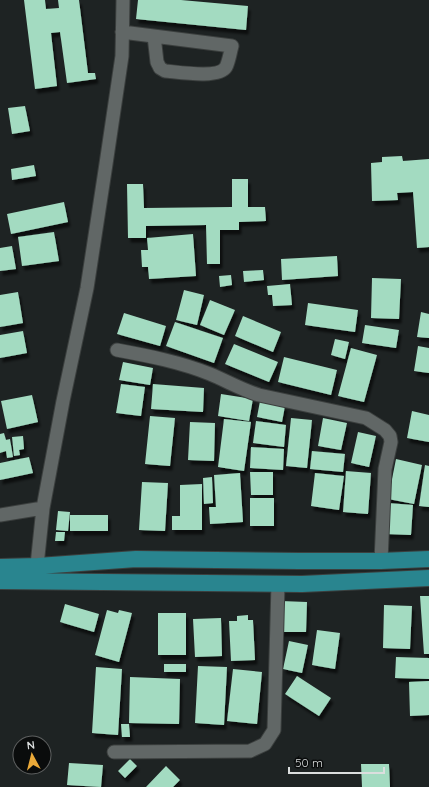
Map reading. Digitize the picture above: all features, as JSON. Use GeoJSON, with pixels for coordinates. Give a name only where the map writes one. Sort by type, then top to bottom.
{"type":"FeatureCollection","features":[{"type":"Feature","properties":{"kind":"main road"},"geometry":{"type":"LineString","coordinates":[[0,581],[37,573],[136,559],[381,561],[429,559]]}},
{"type":"Feature","properties":{"kind":"main road"},"geometry":{"type":"LineString","coordinates":[[0,567],[37,573],[278,584],[429,578]]}},
{"type":"Feature","properties":{"kind":"street"},"geometry":{"type":"LineString","coordinates":[[37,573],[43,508],[63,401],[87,288],[122,56],[123,0]]}},
{"type":"Feature","properties":{"kind":"street"},"geometry":{"type":"LineString","coordinates":[[122,32],[154,36],[232,46],[226,68],[220,73],[211,74],[165,71],[160,68],[158,62],[154,36]]}},
{"type":"Feature","properties":{"kind":"street"},"geometry":{"type":"LineString","coordinates":[[117,350],[171,361],[212,374],[246,391],[259,395],[366,418],[385,430],[390,436],[391,442],[385,469],[381,561]]}},
{"type":"Feature","properties":{"kind":"street"},"geometry":{"type":"LineString","coordinates":[[0,515],[43,508]]}},
{"type":"Feature","properties":{"kind":"street"},"geometry":{"type":"LineString","coordinates":[[114,752],[250,751],[265,744],[274,730],[278,584]]}},
{"type":"Feature","properties":{"kind":"building"},"geometry":{"type":"Polygon","coordinates":[[[24,0],[45,0],[46,9],[59,8],[58,0],[79,0],[88,73],[95,73],[96,79],[67,83],[60,32],[51,33],[57,86],[35,89],[24,0]]]}},
{"type":"Feature","properties":{"kind":"building"},"geometry":{"type":"Polygon","coordinates":[[[138,0],[181,0],[248,6],[246,30],[136,19],[138,0]]]}},
{"type":"Feature","properties":{"kind":"building"},"geometry":{"type":"Polygon","coordinates":[[[25,106],[30,131],[12,134],[8,108],[25,106]]]}},
{"type":"Feature","properties":{"kind":"building"},"geometry":{"type":"Polygon","coordinates":[[[402,156],[403,161],[429,159],[429,247],[417,248],[413,192],[397,193],[398,200],[372,201],[371,163],[382,162],[382,157],[402,156]]]}},
{"type":"Feature","properties":{"kind":"building"},"geometry":{"type":"Polygon","coordinates":[[[34,165],[36,176],[12,180],[11,169],[34,165]]]}},
{"type":"Feature","properties":{"kind":"building"},"geometry":{"type":"Polygon","coordinates":[[[232,179],[248,179],[248,207],[265,207],[266,221],[239,222],[239,230],[220,230],[220,264],[207,264],[206,225],[146,226],[146,238],[128,238],[127,184],[143,184],[144,208],[232,207],[232,179]]]}},
{"type":"Feature","properties":{"kind":"building"},"geometry":{"type":"Polygon","coordinates":[[[64,202],[68,222],[11,234],[7,214],[64,202]]]}},
{"type":"Feature","properties":{"kind":"building"},"geometry":{"type":"Polygon","coordinates":[[[54,232],[59,261],[22,266],[18,237],[54,232]]]}},
{"type":"Feature","properties":{"kind":"building"},"geometry":{"type":"Polygon","coordinates":[[[193,234],[196,276],[149,279],[148,267],[142,267],[141,250],[148,250],[147,238],[193,234]]]}},
{"type":"Feature","properties":{"kind":"building"},"geometry":{"type":"Polygon","coordinates":[[[12,246],[16,269],[0,271],[0,248],[12,246]]]}},
{"type":"Feature","properties":{"kind":"building"},"geometry":{"type":"Polygon","coordinates":[[[337,256],[338,276],[282,280],[281,259],[337,256]]]}},
{"type":"Feature","properties":{"kind":"building"},"geometry":{"type":"Polygon","coordinates":[[[263,270],[264,280],[244,282],[243,271],[263,270]]]}},
{"type":"Feature","properties":{"kind":"building"},"geometry":{"type":"Polygon","coordinates":[[[231,275],[232,285],[220,287],[219,276],[231,275]]]}},
{"type":"Feature","properties":{"kind":"building"},"geometry":{"type":"Polygon","coordinates":[[[372,278],[401,279],[399,319],[371,318],[372,278]]]}},
{"type":"Feature","properties":{"kind":"building"},"geometry":{"type":"Polygon","coordinates":[[[290,284],[292,305],[273,306],[272,295],[268,295],[267,286],[290,284]]]}},
{"type":"Feature","properties":{"kind":"building"},"geometry":{"type":"Polygon","coordinates":[[[184,290],[204,295],[197,325],[176,320],[184,290]]]}},
{"type":"Feature","properties":{"kind":"building"},"geometry":{"type":"Polygon","coordinates":[[[18,292],[23,323],[0,327],[0,295],[18,292]]]}},
{"type":"Feature","properties":{"kind":"building"},"geometry":{"type":"Polygon","coordinates":[[[210,300],[235,310],[224,335],[200,325],[210,300]]]}},
{"type":"Feature","properties":{"kind":"building"},"geometry":{"type":"Polygon","coordinates":[[[308,303],[358,310],[355,332],[305,325],[308,303]]]}},
{"type":"Feature","properties":{"kind":"building"},"geometry":{"type":"Polygon","coordinates":[[[421,312],[429,314],[429,338],[417,337],[421,312]]]}},
{"type":"Feature","properties":{"kind":"building"},"geometry":{"type":"Polygon","coordinates":[[[124,313],[166,326],[160,346],[117,334],[124,313]]]}},
{"type":"Feature","properties":{"kind":"building"},"geometry":{"type":"Polygon","coordinates":[[[243,316],[281,332],[273,352],[235,336],[243,316]]]}},
{"type":"Feature","properties":{"kind":"building"},"geometry":{"type":"Polygon","coordinates":[[[175,322],[223,338],[214,363],[166,346],[175,322]]]}},
{"type":"Feature","properties":{"kind":"building"},"geometry":{"type":"Polygon","coordinates":[[[365,325],[399,330],[396,348],[362,343],[365,325]]]}},
{"type":"Feature","properties":{"kind":"building"},"geometry":{"type":"Polygon","coordinates":[[[23,331],[27,353],[0,358],[0,335],[23,331]]]}},
{"type":"Feature","properties":{"kind":"building"},"geometry":{"type":"Polygon","coordinates":[[[335,339],[349,342],[345,359],[331,355],[335,339]]]}},
{"type":"Feature","properties":{"kind":"building"},"geometry":{"type":"Polygon","coordinates":[[[234,344],[278,362],[269,382],[225,364],[234,344]]]}},
{"type":"Feature","properties":{"kind":"building"},"geometry":{"type":"Polygon","coordinates":[[[418,346],[429,348],[429,373],[414,371],[418,346]]]}},
{"type":"Feature","properties":{"kind":"building"},"geometry":{"type":"Polygon","coordinates":[[[351,348],[377,355],[364,402],[338,396],[351,348]]]}},
{"type":"Feature","properties":{"kind":"building"},"geometry":{"type":"Polygon","coordinates":[[[284,357],[337,370],[331,395],[278,382],[284,357]]]}},
{"type":"Feature","properties":{"kind":"building"},"geometry":{"type":"Polygon","coordinates":[[[123,362],[153,368],[150,385],[119,380],[123,362]]]}},
{"type":"Feature","properties":{"kind":"building"},"geometry":{"type":"Polygon","coordinates":[[[121,384],[145,387],[141,416],[116,413],[121,384]]]}},
{"type":"Feature","properties":{"kind":"building"},"geometry":{"type":"Polygon","coordinates":[[[153,384],[204,388],[203,412],[151,409],[153,384]]]}},
{"type":"Feature","properties":{"kind":"building"},"geometry":{"type":"Polygon","coordinates":[[[221,394],[253,399],[249,421],[218,416],[221,394]]]}},
{"type":"Feature","properties":{"kind":"building"},"geometry":{"type":"Polygon","coordinates":[[[32,395],[38,422],[7,429],[1,401],[32,395]]]}},
{"type":"Feature","properties":{"kind":"building"},"geometry":{"type":"Polygon","coordinates":[[[260,401],[285,406],[282,422],[257,417],[260,401]]]}},
{"type":"Feature","properties":{"kind":"building"},"geometry":{"type":"Polygon","coordinates":[[[412,411],[429,415],[429,442],[407,438],[412,411]]]}},
{"type":"Feature","properties":{"kind":"building"},"geometry":{"type":"Polygon","coordinates":[[[150,416],[175,418],[170,466],[145,464],[150,416]]]}},
{"type":"Feature","properties":{"kind":"building"},"geometry":{"type":"Polygon","coordinates":[[[291,418],[312,420],[307,468],[286,466],[291,418]]]}},
{"type":"Feature","properties":{"kind":"building"},"geometry":{"type":"Polygon","coordinates":[[[323,418],[347,423],[341,450],[318,446],[323,418]]]}},
{"type":"Feature","properties":{"kind":"building"},"geometry":{"type":"Polygon","coordinates":[[[224,419],[251,422],[244,471],[218,467],[224,419]]]}},
{"type":"Feature","properties":{"kind":"building"},"geometry":{"type":"Polygon","coordinates":[[[256,421],[286,425],[284,447],[253,443],[256,421]]]}},
{"type":"Feature","properties":{"kind":"building"},"geometry":{"type":"Polygon","coordinates":[[[190,422],[215,423],[214,461],[188,460],[190,422]]]}},
{"type":"Feature","properties":{"kind":"building"},"geometry":{"type":"Polygon","coordinates":[[[358,432],[376,436],[369,467],[351,463],[358,432]]]}},
{"type":"Feature","properties":{"kind":"building"},"geometry":{"type":"Polygon","coordinates":[[[4,433],[6,440],[10,439],[13,457],[7,458],[6,451],[0,453],[0,434],[4,433]]]}},
{"type":"Feature","properties":{"kind":"building"},"geometry":{"type":"Polygon","coordinates":[[[23,436],[24,449],[19,450],[20,455],[14,456],[12,437],[23,436]]]}},
{"type":"Feature","properties":{"kind":"building"},"geometry":{"type":"Polygon","coordinates":[[[251,447],[284,449],[283,470],[250,468],[251,447]]]}},
{"type":"Feature","properties":{"kind":"building"},"geometry":{"type":"Polygon","coordinates":[[[312,451],[345,454],[343,472],[310,469],[312,451]]]}},
{"type":"Feature","properties":{"kind":"building"},"geometry":{"type":"Polygon","coordinates":[[[29,457],[33,473],[0,480],[0,463],[29,457]]]}},
{"type":"Feature","properties":{"kind":"building"},"geometry":{"type":"Polygon","coordinates":[[[396,459],[422,465],[414,504],[388,499],[396,459]]]}},
{"type":"Feature","properties":{"kind":"building"},"geometry":{"type":"Polygon","coordinates":[[[425,465],[429,466],[429,507],[419,506],[425,465]]]}},
{"type":"Feature","properties":{"kind":"building"},"geometry":{"type":"Polygon","coordinates":[[[346,471],[371,473],[368,514],[343,512],[346,471]]]}},
{"type":"Feature","properties":{"kind":"building"},"geometry":{"type":"Polygon","coordinates":[[[250,472],[273,472],[273,495],[251,495],[250,472]]]}},
{"type":"Feature","properties":{"kind":"building"},"geometry":{"type":"Polygon","coordinates":[[[240,473],[243,522],[210,524],[209,507],[216,507],[214,475],[240,473]]]}},
{"type":"Feature","properties":{"kind":"building"},"geometry":{"type":"Polygon","coordinates":[[[315,473],[344,476],[339,510],[311,506],[315,473]]]}},
{"type":"Feature","properties":{"kind":"building"},"geometry":{"type":"Polygon","coordinates":[[[212,477],[213,503],[204,504],[203,478],[212,477]]]}},
{"type":"Feature","properties":{"kind":"building"},"geometry":{"type":"Polygon","coordinates":[[[142,482],[168,483],[165,531],[139,530],[142,482]]]}},
{"type":"Feature","properties":{"kind":"building"},"geometry":{"type":"Polygon","coordinates":[[[202,484],[202,530],[172,530],[172,516],[180,516],[180,485],[202,484]]]}},
{"type":"Feature","properties":{"kind":"building"},"geometry":{"type":"Polygon","coordinates":[[[250,498],[274,498],[274,526],[250,526],[250,498]]]}},
{"type":"Feature","properties":{"kind":"building"},"geometry":{"type":"Polygon","coordinates":[[[388,503],[413,505],[411,535],[386,534],[388,503]]]}},
{"type":"Feature","properties":{"kind":"building"},"geometry":{"type":"Polygon","coordinates":[[[58,511],[70,512],[68,531],[56,530],[58,511]]]}},
{"type":"Feature","properties":{"kind":"building"},"geometry":{"type":"Polygon","coordinates":[[[70,515],[108,515],[108,531],[70,531],[70,515]]]}},
{"type":"Feature","properties":{"kind":"building"},"geometry":{"type":"Polygon","coordinates":[[[56,532],[65,532],[64,541],[55,541],[56,532]]]}},
{"type":"Feature","properties":{"kind":"building"},"geometry":{"type":"Polygon","coordinates":[[[420,596],[429,596],[429,654],[424,654],[420,596]]]}},
{"type":"Feature","properties":{"kind":"building"},"geometry":{"type":"Polygon","coordinates":[[[281,601],[307,602],[306,632],[280,632],[281,601]]]}},
{"type":"Feature","properties":{"kind":"building"},"geometry":{"type":"Polygon","coordinates":[[[65,604],[99,614],[94,632],[60,622],[65,604]]]}},
{"type":"Feature","properties":{"kind":"building"},"geometry":{"type":"Polygon","coordinates":[[[384,605],[412,606],[410,649],[383,648],[384,605]]]}},
{"type":"Feature","properties":{"kind":"building"},"geometry":{"type":"Polygon","coordinates":[[[107,610],[118,613],[119,610],[132,613],[119,662],[95,655],[107,610]]]}},
{"type":"Feature","properties":{"kind":"building"},"geometry":{"type":"Polygon","coordinates":[[[158,613],[186,613],[186,655],[158,655],[158,613]]]}},
{"type":"Feature","properties":{"kind":"building"},"geometry":{"type":"Polygon","coordinates":[[[248,615],[248,620],[253,620],[255,660],[231,661],[229,621],[237,621],[237,616],[248,615]]]}},
{"type":"Feature","properties":{"kind":"building"},"geometry":{"type":"Polygon","coordinates":[[[221,618],[222,656],[195,657],[193,619],[221,618]]]}},
{"type":"Feature","properties":{"kind":"building"},"geometry":{"type":"Polygon","coordinates":[[[317,630],[340,633],[335,669],[312,665],[317,630]]]}},
{"type":"Feature","properties":{"kind":"building"},"geometry":{"type":"Polygon","coordinates":[[[289,641],[308,645],[302,673],[283,669],[289,641]]]}},
{"type":"Feature","properties":{"kind":"building"},"geometry":{"type":"Polygon","coordinates":[[[396,657],[429,658],[429,679],[395,678],[396,657]]]}},
{"type":"Feature","properties":{"kind":"building"},"geometry":{"type":"Polygon","coordinates":[[[164,664],[186,664],[186,672],[164,672],[164,664]]]}},
{"type":"Feature","properties":{"kind":"building"},"geometry":{"type":"Polygon","coordinates":[[[198,666],[227,667],[224,725],[195,723],[198,666]]]}},
{"type":"Feature","properties":{"kind":"building"},"geometry":{"type":"Polygon","coordinates":[[[96,667],[122,669],[118,735],[92,733],[96,667]]]}},
{"type":"Feature","properties":{"kind":"building"},"geometry":{"type":"Polygon","coordinates":[[[233,669],[262,672],[257,724],[227,721],[233,669]]]}},
{"type":"Feature","properties":{"kind":"building"},"geometry":{"type":"Polygon","coordinates":[[[297,676],[331,698],[319,716],[285,694],[297,676]]]}},
{"type":"Feature","properties":{"kind":"building"},"geometry":{"type":"Polygon","coordinates":[[[130,677],[180,679],[179,724],[129,723],[130,677]]]}},
{"type":"Feature","properties":{"kind":"building"},"geometry":{"type":"Polygon","coordinates":[[[429,681],[429,715],[410,716],[409,682],[429,681]]]}},
{"type":"Feature","properties":{"kind":"building"},"geometry":{"type":"Polygon","coordinates":[[[121,724],[129,724],[130,737],[122,737],[121,724]]]}},
{"type":"Feature","properties":{"kind":"building"},"geometry":{"type":"Polygon","coordinates":[[[130,759],[137,766],[125,778],[118,771],[130,759]]]}},
{"type":"Feature","properties":{"kind":"building"},"geometry":{"type":"Polygon","coordinates":[[[69,763],[103,765],[101,787],[67,785],[69,763]]]}},
{"type":"Feature","properties":{"kind":"building"},"geometry":{"type":"Polygon","coordinates":[[[361,764],[389,764],[390,787],[362,787],[361,764]]]}},
{"type":"Feature","properties":{"kind":"building"},"geometry":{"type":"Polygon","coordinates":[[[166,766],[180,780],[173,787],[146,787],[166,766]]]}}]}
